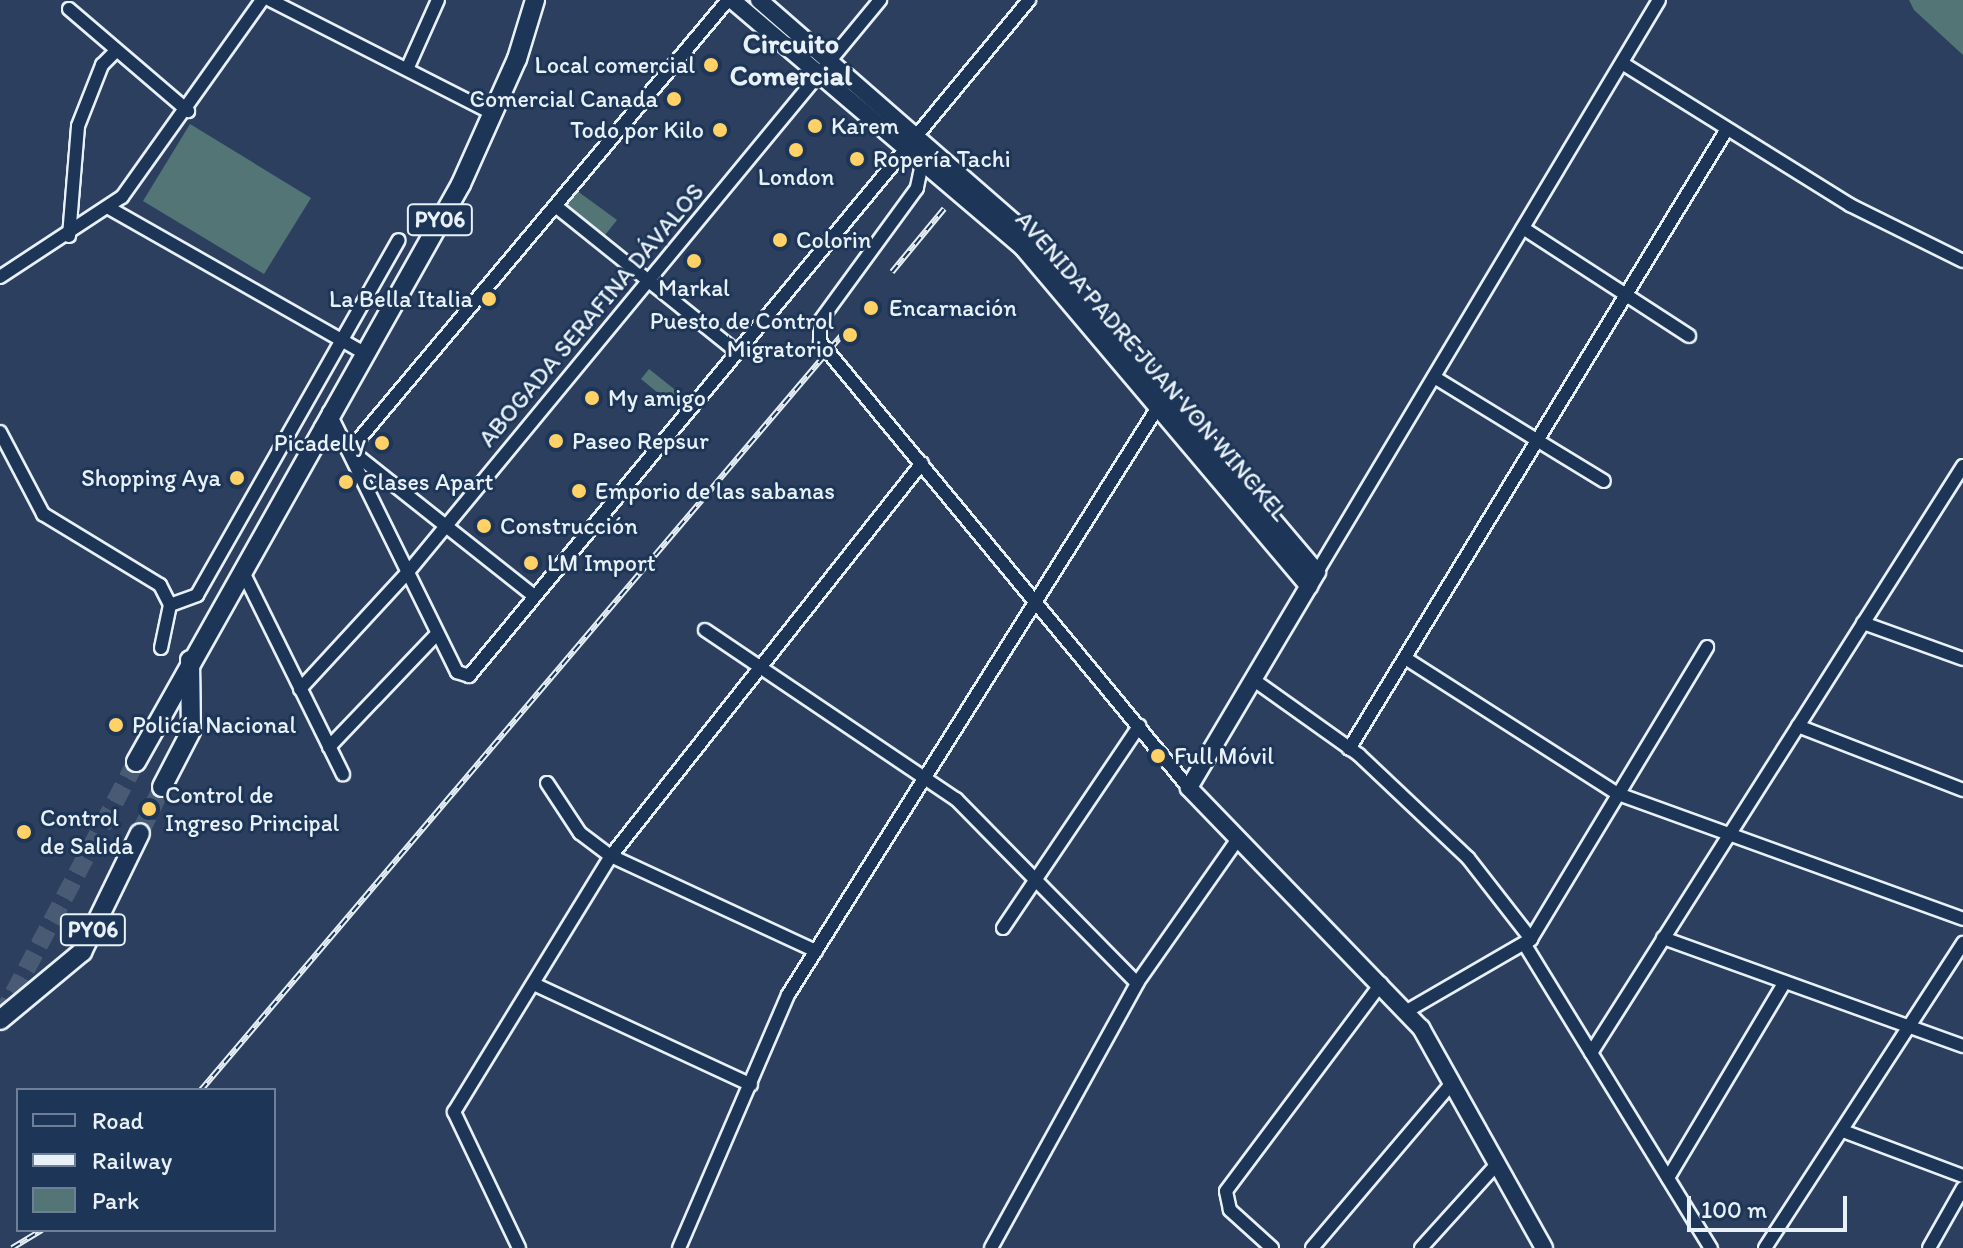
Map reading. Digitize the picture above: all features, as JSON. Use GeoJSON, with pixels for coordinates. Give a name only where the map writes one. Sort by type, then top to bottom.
{"type":"FeatureCollection","features":[{"type":"Feature","properties":{"kind":"highway","name":"PY06"},"geometry":{"type":"LineString","coordinates":[[136,762],[203,634],[494,114],[535,0]]}},
{"type":"Feature","properties":{"kind":"highway","name":"PY06"},"geometry":{"type":"LineString","coordinates":[[162,787],[191,731],[190,660]]}},
{"type":"Feature","properties":{"kind":"highway","name":"PY06"},"geometry":{"type":"LineString","coordinates":[[1,1018],[82,952],[140,833]]}},
{"type":"Feature","properties":{"kind":"main road","name":"AVENIDA PADRE JUAN VON WINCKEL"},"geometry":{"type":"LineString","coordinates":[[730,0],[818,75],[911,138],[923,159],[1023,248],[1158,407],[1313,579]]}},
{"type":"Feature","properties":{"kind":"main road","name":"AVENIDA PADRE JUAN VON WINCKEL"},"geometry":{"type":"LineString","coordinates":[[759,0],[911,138],[1038,243],[1313,579]]}},
{"type":"Feature","properties":{"kind":"main road"},"geometry":{"type":"LineString","coordinates":[[1313,579],[1189,788],[1235,843],[1407,1011],[1452,1083],[1544,1248]]}},
{"type":"Feature","properties":{"kind":"street"},"geometry":{"type":"LineString","coordinates":[[0,277],[109,208],[188,111],[262,0]]}},
{"type":"Feature","properties":{"kind":"street"},"geometry":{"type":"LineString","coordinates":[[270,0],[408,67],[494,114]]}},
{"type":"Feature","properties":{"kind":"street"},"geometry":{"type":"LineString","coordinates":[[408,67],[438,0]]}},
{"type":"Feature","properties":{"kind":"street"},"geometry":{"type":"LineString","coordinates":[[350,450],[558,208],[730,0]]}},
{"type":"Feature","properties":{"kind":"street","name":"ABOGADA SERAFINA DÁVALOS"},"geometry":{"type":"LineString","coordinates":[[300,689],[408,572],[880,0]]}},
{"type":"Feature","properties":{"kind":"street"},"geometry":{"type":"LineString","coordinates":[[350,450],[457,672],[473,672],[911,138],[1029,0]]}},
{"type":"Feature","properties":{"kind":"street"},"geometry":{"type":"LineString","coordinates":[[1313,579],[1659,0]]}},
{"type":"Feature","properties":{"kind":"street"},"geometry":{"type":"LineString","coordinates":[[69,9],[188,111]]}},
{"type":"Feature","properties":{"kind":"street"},"geometry":{"type":"LineString","coordinates":[[69,236],[78,126],[102,65],[116,51]]}},
{"type":"Feature","properties":{"kind":"street"},"geometry":{"type":"LineString","coordinates":[[1622,63],[1850,205],[1963,261]]}},
{"type":"Feature","properties":{"kind":"street"},"geometry":{"type":"LineString","coordinates":[[1349,749],[1727,129]]}},
{"type":"Feature","properties":{"kind":"street"},"geometry":{"type":"LineString","coordinates":[[923,159],[917,188],[818,332],[1189,788]]}},
{"type":"Feature","properties":{"kind":"street"},"geometry":{"type":"LineString","coordinates":[[109,208],[362,352]]}},
{"type":"Feature","properties":{"kind":"street"},"geometry":{"type":"LineString","coordinates":[[558,208],[736,351]]}},
{"type":"Feature","properties":{"kind":"street"},"geometry":{"type":"LineString","coordinates":[[1523,228],[1689,336]]}},
{"type":"Feature","properties":{"kind":"street"},"geometry":{"type":"LineString","coordinates":[[170,605],[197,595],[399,240]]}},
{"type":"Feature","properties":{"kind":"street"},"geometry":{"type":"LineString","coordinates":[[1434,377],[1604,481]]}},
{"type":"Feature","properties":{"kind":"street"},"geometry":{"type":"LineString","coordinates":[[679,1248],[788,995],[1158,407]]}},
{"type":"Feature","properties":{"kind":"street"},"geometry":{"type":"LineString","coordinates":[[325,420],[350,450],[448,522],[534,596]]}},
{"type":"Feature","properties":{"kind":"street"},"geometry":{"type":"LineString","coordinates":[[0,432],[43,514],[160,585],[170,605],[161,648]]}},
{"type":"Feature","properties":{"kind":"street"},"geometry":{"type":"LineString","coordinates":[[519,1248],[454,1112],[536,985],[611,856],[922,463]]}},
{"type":"Feature","properties":{"kind":"street"},"geometry":{"type":"LineString","coordinates":[[1591,1053],[1962,469]]}},
{"type":"Feature","properties":{"kind":"street"},"geometry":{"type":"LineString","coordinates":[[240,568],[343,774]]}},
{"type":"Feature","properties":{"kind":"street"},"geometry":{"type":"LineString","coordinates":[[1863,623],[1963,659]]}},
{"type":"Feature","properties":{"kind":"street"},"geometry":{"type":"LineString","coordinates":[[705,630],[925,775],[1137,983]]}},
{"type":"Feature","properties":{"kind":"street"},"geometry":{"type":"LineString","coordinates":[[329,747],[437,634]]}},
{"type":"Feature","properties":{"kind":"street"},"geometry":{"type":"LineString","coordinates":[[1707,647],[1525,945],[1711,1248]]}},
{"type":"Feature","properties":{"kind":"street"},"geometry":{"type":"LineString","coordinates":[[1405,658],[1618,794],[1963,919]]}},
{"type":"Feature","properties":{"kind":"street"},"geometry":{"type":"LineString","coordinates":[[1254,680],[1349,749],[1468,858],[1531,939]]}},
{"type":"Feature","properties":{"kind":"street"},"geometry":{"type":"LineString","coordinates":[[1003,928],[1139,726]]}},
{"type":"Feature","properties":{"kind":"street"},"geometry":{"type":"LineString","coordinates":[[1798,726],[1963,790]]}},
{"type":"Feature","properties":{"kind":"street"},"geometry":{"type":"LineString","coordinates":[[547,783],[580,833],[611,856],[816,951]]}},
{"type":"Feature","properties":{"kind":"street"},"geometry":{"type":"LineString","coordinates":[[991,1248],[1137,983],[1235,843]]}},
{"type":"Feature","properties":{"kind":"street"},"geometry":{"type":"LineString","coordinates":[[1663,938],[1963,1046]]}},
{"type":"Feature","properties":{"kind":"street"},"geometry":{"type":"LineString","coordinates":[[1407,1011],[1531,939]]}},
{"type":"Feature","properties":{"kind":"street"},"geometry":{"type":"LineString","coordinates":[[1765,1248],[1915,1028],[1963,943]]}},
{"type":"Feature","properties":{"kind":"street"},"geometry":{"type":"LineString","coordinates":[[1668,1178],[1785,982]]}},
{"type":"Feature","properties":{"kind":"street"},"geometry":{"type":"LineString","coordinates":[[1272,1248],[1252,1243],[1225,1202],[1226,1191],[1381,984]]}},
{"type":"Feature","properties":{"kind":"street"},"geometry":{"type":"LineString","coordinates":[[536,985],[751,1085]]}},
{"type":"Feature","properties":{"kind":"street"},"geometry":{"type":"LineString","coordinates":[[1312,1248],[1452,1083]]}},
{"type":"Feature","properties":{"kind":"street"},"geometry":{"type":"LineString","coordinates":[[1843,1131],[1963,1176]]}},
{"type":"Feature","properties":{"kind":"street"},"geometry":{"type":"LineString","coordinates":[[1421,1248],[1497,1164]]}},
{"type":"Feature","properties":{"kind":"street"},"geometry":{"type":"LineString","coordinates":[[1929,1248],[1963,1188]]}},
{"type":"Feature","properties":{"kind":"green space"},"geometry":{"type":"Polygon","coordinates":[[[1909,0],[1963,0],[1963,55],[1914,10],[1909,0]]]}},
{"type":"Feature","properties":{"kind":"green space"},"geometry":{"type":"Polygon","coordinates":[[[190,124],[311,198],[264,274],[143,201],[190,124]]]}},
{"type":"Feature","properties":{"kind":"green space"},"geometry":{"type":"Polygon","coordinates":[[[576,190],[617,220],[605,235],[565,204],[576,190]]]}},
{"type":"Feature","properties":{"kind":"green space"},"geometry":{"type":"Polygon","coordinates":[[[649,369],[683,396],[674,406],[641,379],[649,369]]]}},
{"type":"Feature","properties":{"kind":"tunnel"},"geometry":{"type":"LineString","coordinates":[[1,1017],[136,762]]}},
{"type":"Feature","properties":{"kind":"tunnel"},"geometry":{"type":"LineString","coordinates":[[140,833],[162,787]]}},
{"type":"Feature","properties":{"kind":"railway"},"geometry":{"type":"LineString","coordinates":[[892,272],[944,209]]}},
{"type":"Feature","properties":{"kind":"railway"},"geometry":{"type":"LineString","coordinates":[[203,1088],[842,335]]}},
{"type":"Feature","properties":{"kind":"railway"},"geometry":{"type":"LineString","coordinates":[[12,1248],[39,1232]]}},
{"type":"Feature","properties":{"kind":"place","name":"Local comercial"},"geometry":{"type":"Point","coordinates":[711,65]}},
{"type":"Feature","properties":{"kind":"place","name":"Comercial Canada"},"geometry":{"type":"Point","coordinates":[674,99]}},
{"type":"Feature","properties":{"kind":"place","name":"Karem"},"geometry":{"type":"Point","coordinates":[815,126]}},
{"type":"Feature","properties":{"kind":"place","name":"Todo por Kilo"},"geometry":{"type":"Point","coordinates":[720,130]}},
{"type":"Feature","properties":{"kind":"place","name":"London"},"geometry":{"type":"Point","coordinates":[796,150]}},
{"type":"Feature","properties":{"kind":"place","name":"Ropería Tachi"},"geometry":{"type":"Point","coordinates":[857,159]}},
{"type":"Feature","properties":{"kind":"place","name":"Colorin"},"geometry":{"type":"Point","coordinates":[780,240]}},
{"type":"Feature","properties":{"kind":"place","name":"Markal"},"geometry":{"type":"Point","coordinates":[694,261]}},
{"type":"Feature","properties":{"kind":"place","name":"La Bella Italia"},"geometry":{"type":"Point","coordinates":[489,299]}},
{"type":"Feature","properties":{"kind":"place","name":"Encarnación"},"geometry":{"type":"Point","coordinates":[871,308]}},
{"type":"Feature","properties":{"kind":"place","name":"Puesto de Control Migratorio"},"geometry":{"type":"Point","coordinates":[850,335]}},
{"type":"Feature","properties":{"kind":"place","name":"My amigo"},"geometry":{"type":"Point","coordinates":[592,398]}},
{"type":"Feature","properties":{"kind":"place","name":"Paseo Repsur"},"geometry":{"type":"Point","coordinates":[556,441]}},
{"type":"Feature","properties":{"kind":"place","name":"Picadelly"},"geometry":{"type":"Point","coordinates":[382,443]}},
{"type":"Feature","properties":{"kind":"place","name":"Shopping Aya"},"geometry":{"type":"Point","coordinates":[237,478]}},
{"type":"Feature","properties":{"kind":"place","name":"Clases Apart"},"geometry":{"type":"Point","coordinates":[346,482]}},
{"type":"Feature","properties":{"kind":"place","name":"Emporio de las sabanas"},"geometry":{"type":"Point","coordinates":[579,491]}},
{"type":"Feature","properties":{"kind":"place","name":"Construcción"},"geometry":{"type":"Point","coordinates":[484,526]}},
{"type":"Feature","properties":{"kind":"place","name":"LM Import"},"geometry":{"type":"Point","coordinates":[531,563]}},
{"type":"Feature","properties":{"kind":"place","name":"Policía Nacional"},"geometry":{"type":"Point","coordinates":[116,725]}},
{"type":"Feature","properties":{"kind":"place","name":"Full Móvil"},"geometry":{"type":"Point","coordinates":[1158,756]}},
{"type":"Feature","properties":{"kind":"place","name":"Control de Ingreso Principal"},"geometry":{"type":"Point","coordinates":[149,809]}},
{"type":"Feature","properties":{"kind":"place","name":"Control de Salida"},"geometry":{"type":"Point","coordinates":[24,832]}},
{"type":"Feature","properties":{"kind":"district","name":"Circuito Comercial"},"geometry":{"type":"Point","coordinates":[791,59]}}]}
